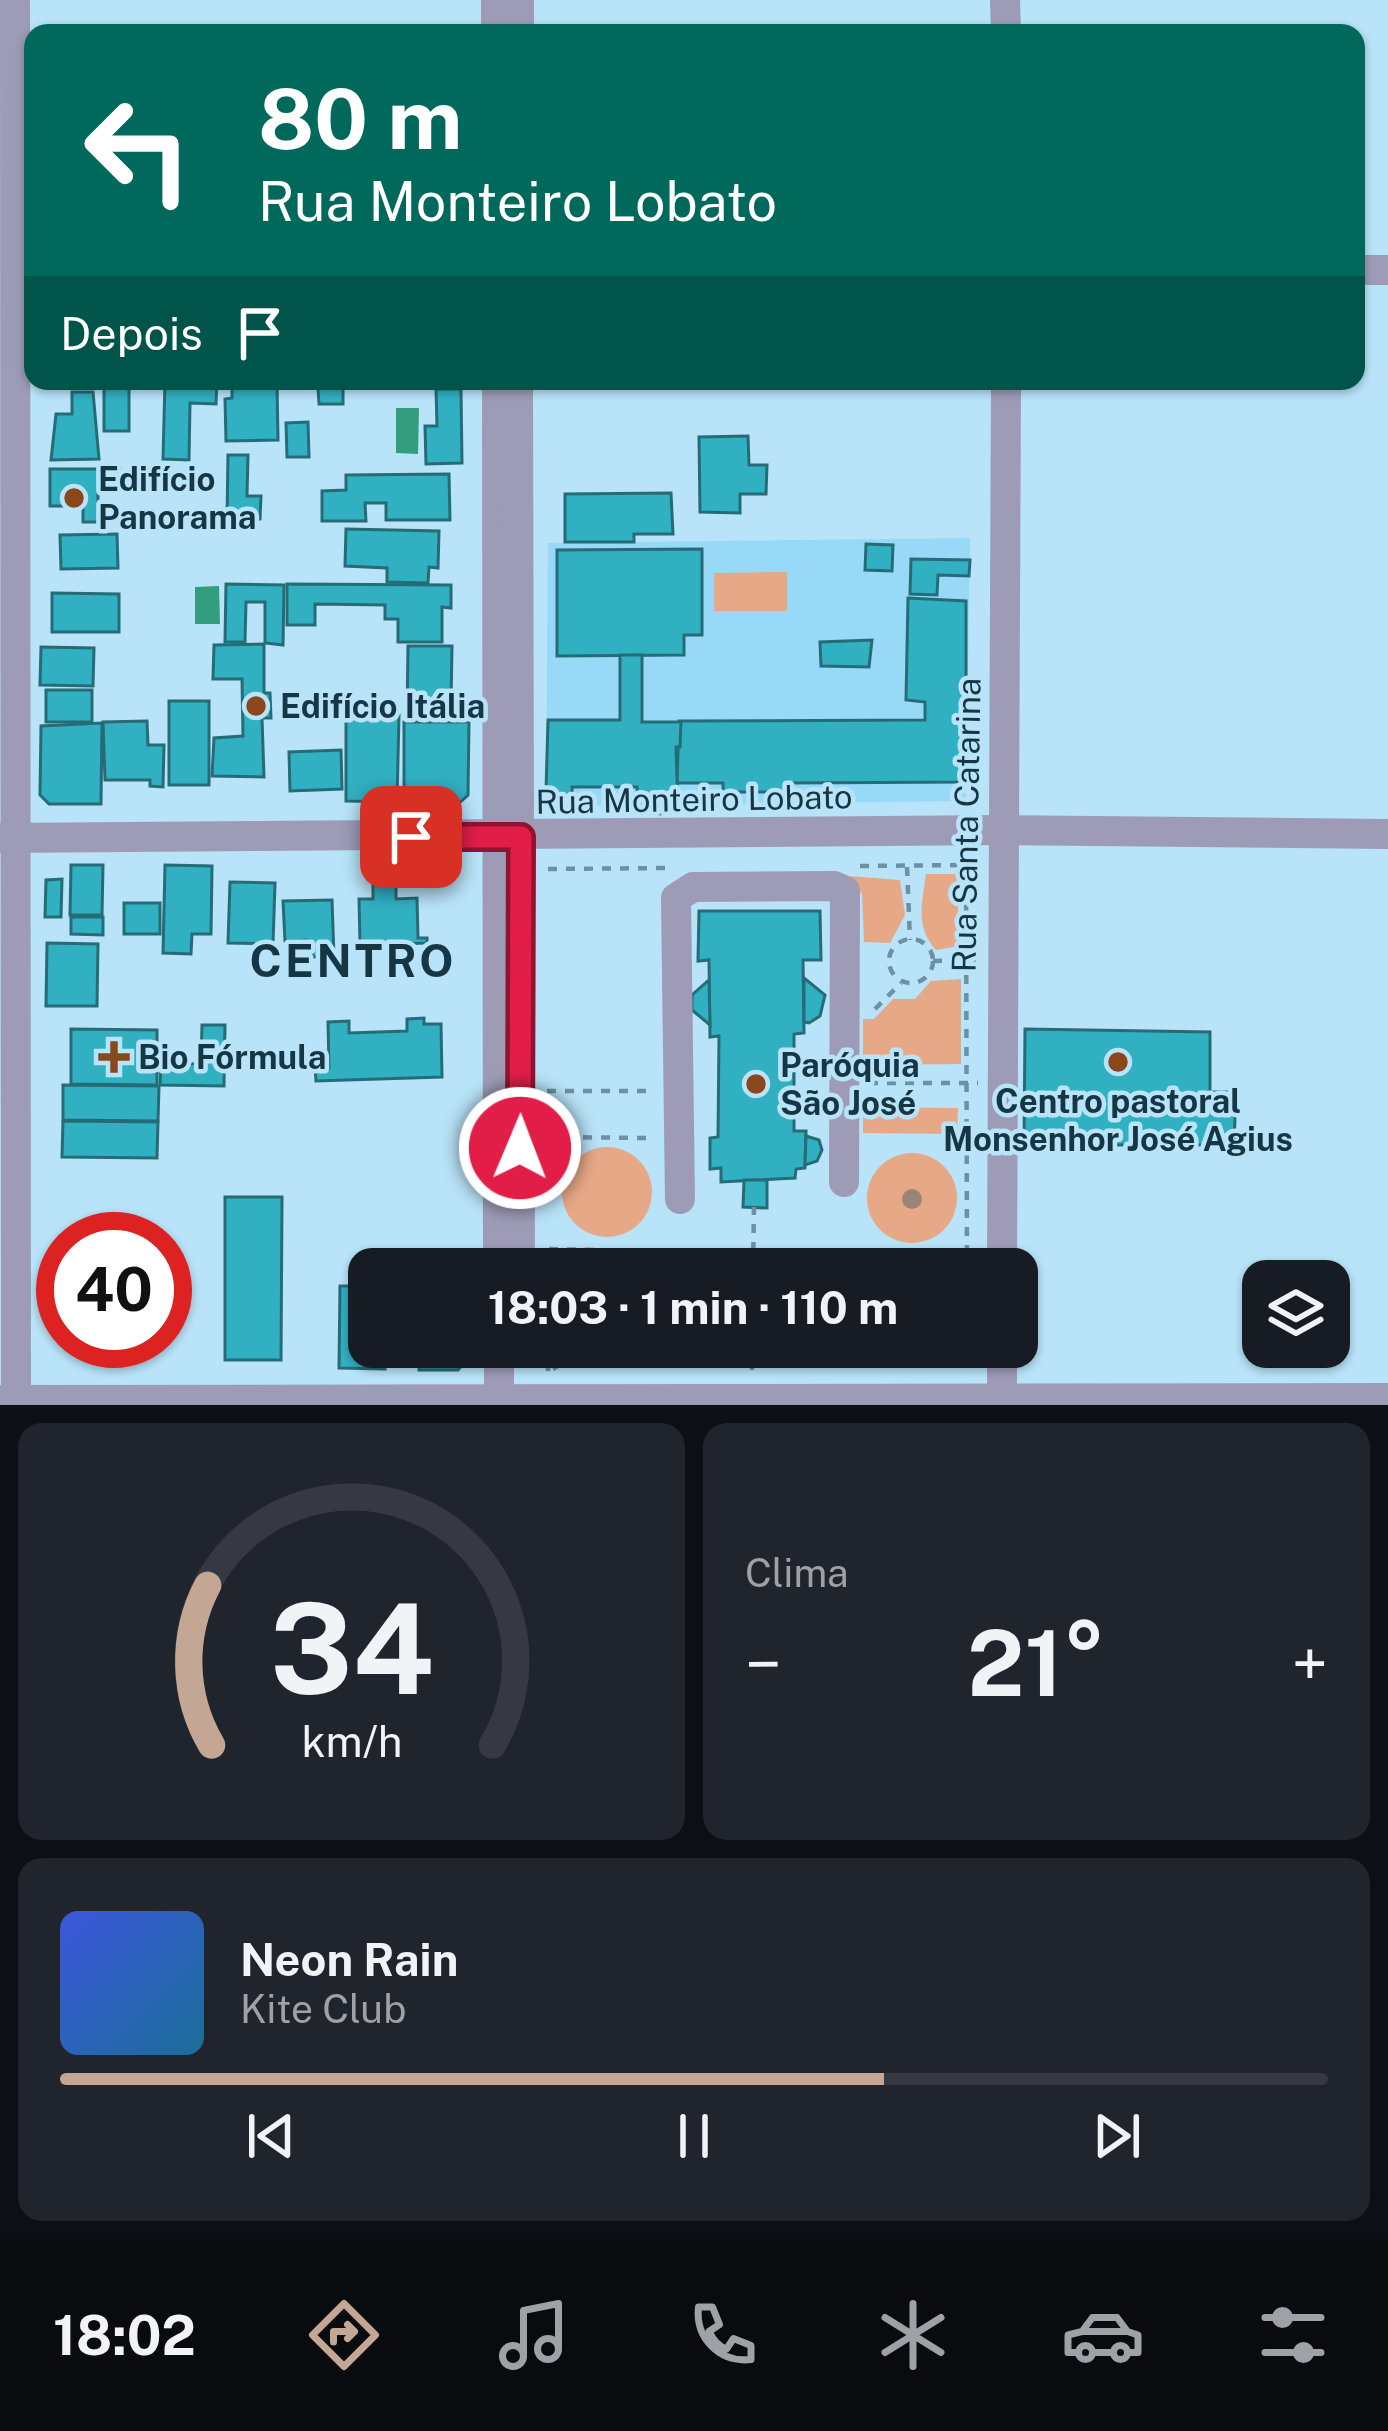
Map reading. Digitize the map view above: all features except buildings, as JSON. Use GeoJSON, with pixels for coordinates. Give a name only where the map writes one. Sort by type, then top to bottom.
{"type":"FeatureCollection","features":[{"type":"Feature","properties":{"kind":"street"},"geometry":{"type":"LineString","coordinates":[[15,0],[16,274],[7,838],[11,1402],[509,1401],[1002,1380],[1245,1402],[1388,1398]]}},
{"type":"Feature","properties":{"kind":"street"},"geometry":{"type":"LineString","coordinates":[[497,390],[508,501]]}},
{"type":"Feature","properties":{"kind":"street"},"geometry":{"type":"LineString","coordinates":[[517,390],[508,501],[510,972],[521,1145],[520,1248]]}},
{"type":"Feature","properties":{"kind":"street","name":"Rua Santa Catarina"},"geometry":{"type":"LineString","coordinates":[[1002,1248],[1006,390]]}},
{"type":"Feature","properties":{"kind":"street","name":"Rua Monteiro Lobato"},"geometry":{"type":"LineString","coordinates":[[7,838],[1002,830],[1388,834]]}},
{"type":"Feature","properties":{"kind":"street"},"geometry":{"type":"LineString","coordinates":[[680,1198],[676,898],[682,890],[834,886],[845,891],[844,1182]]}},
{"type":"Feature","properties":{"kind":"street"},"geometry":{"type":"LineString","coordinates":[[502,1248],[521,1145]]}},
{"type":"Feature","properties":{"kind":"street"},"geometry":{"type":"LineString","coordinates":[[503,1368],[509,1401]]}},
{"type":"Feature","properties":{"kind":"street"},"geometry":{"type":"LineString","coordinates":[[509,1401],[515,1368]]}},
{"type":"Feature","properties":{"kind":"path"},"geometry":{"type":"LineString","coordinates":[[908,832],[910,940]]}},
{"type":"Feature","properties":{"kind":"path"},"geometry":{"type":"LineString","coordinates":[[910,940],[926,945],[933,961]]}},
{"type":"Feature","properties":{"kind":"path"},"geometry":{"type":"LineString","coordinates":[[902,981],[891,970],[891,955],[910,940]]}},
{"type":"Feature","properties":{"kind":"path"},"geometry":{"type":"LineString","coordinates":[[933,961],[1000,959]]}},
{"type":"Feature","properties":{"kind":"path"},"geometry":{"type":"LineString","coordinates":[[847,1011],[873,1012],[902,981],[923,980],[933,961]]}},
{"type":"Feature","properties":{"kind":"path"},"geometry":{"type":"LineString","coordinates":[[845,1083],[1001,1082]]}},
{"type":"Feature","properties":{"kind":"path"},"geometry":{"type":"LineString","coordinates":[[965,1084],[967,1248]]}},
{"type":"Feature","properties":{"kind":"path"},"geometry":{"type":"LineString","coordinates":[[547,1091],[678,1090]]}},
{"type":"Feature","properties":{"kind":"path"},"geometry":{"type":"LineString","coordinates":[[521,1145],[679,1139]]}},
{"type":"Feature","properties":{"kind":"path"},"geometry":{"type":"LineString","coordinates":[[753,1248],[754,1208]]}},
{"type":"Feature","properties":{"kind":"path"},"geometry":{"type":"LineString","coordinates":[[548,1372],[554,1368]]}},
{"type":"Feature","properties":{"kind":"path"},"geometry":{"type":"LineString","coordinates":[[968,1368],[1002,1380]]}},
{"type":"Feature","properties":{"kind":"shaded area"},"geometry":{"type":"Polygon","coordinates":[[[396,408],[419,408],[418,454],[396,453],[396,408]]]}},
{"type":"Feature","properties":{"kind":"shaded area"},"geometry":{"type":"Polygon","coordinates":[[[970,538],[966,801],[562,806],[546,791],[548,543],[970,538]]]}},
{"type":"Feature","properties":{"kind":"shaded area"},"geometry":{"type":"Polygon","coordinates":[[[787,572],[787,611],[714,611],[714,573],[787,572]]]}},
{"type":"Feature","properties":{"kind":"shaded area"},"geometry":{"type":"Polygon","coordinates":[[[219,586],[220,624],[195,624],[195,587],[219,586]]]}},
{"type":"Feature","properties":{"kind":"shaded area"},"geometry":{"type":"Polygon","coordinates":[[[926,874],[957,874],[959,946],[936,950],[929,941],[922,914],[926,874]]]}},
{"type":"Feature","properties":{"kind":"shaded area"},"geometry":{"type":"Polygon","coordinates":[[[848,876],[900,880],[905,915],[890,943],[864,942],[862,894],[848,876]]]}},
{"type":"Feature","properties":{"kind":"shaded area"},"geometry":{"type":"Polygon","coordinates":[[[961,979],[961,1064],[863,1065],[863,1019],[874,1019],[893,999],[915,999],[931,981],[961,979]]]}},
{"type":"Feature","properties":{"kind":"shaded area"},"geometry":{"type":"Polygon","coordinates":[[[863,1107],[958,1108],[957,1134],[863,1133],[863,1107]]]}},
{"type":"Feature","properties":{"kind":"shaded area"},"geometry":{"type":"Polygon","coordinates":[[[607,1147],[624,1150],[639,1160],[649,1175],[649,1209],[639,1224],[624,1234],[607,1237],[590,1234],[575,1224],[565,1209],[562,1192],[565,1175],[575,1160],[590,1150],[607,1147]]]}},
{"type":"Feature","properties":{"kind":"shaded area"},"geometry":{"type":"Polygon","coordinates":[[[912,1153],[929,1156],[944,1166],[954,1181],[954,1215],[944,1230],[929,1240],[912,1243],[895,1240],[880,1230],[870,1215],[867,1198],[870,1181],[880,1166],[895,1156],[912,1153]]]}},
{"type":"Feature","properties":{"kind":"place","name":"Edifício Panorama"},"geometry":{"type":"Point","coordinates":[74,498]}},
{"type":"Feature","properties":{"kind":"place","name":"Edifício Itália"},"geometry":{"type":"Point","coordinates":[256,706]}},
{"type":"Feature","properties":{"kind":"place","name":"Bio Fórmula"},"geometry":{"type":"Point","coordinates":[114,1057]}},
{"type":"Feature","properties":{"kind":"place","name":"Centro pastoral Monsenhor José Agius"},"geometry":{"type":"Point","coordinates":[1118,1062]}},
{"type":"Feature","properties":{"kind":"place","name":"Paróquia São José"},"geometry":{"type":"Point","coordinates":[756,1084]}},
{"type":"Feature","properties":{"kind":"district","name":"CENTRO"},"geometry":{"type":"Point","coordinates":[353,960]}},
{"type":"Feature","properties":{"kind":"route"},"geometry":{"type":"LineString","coordinates":[[411,837],[521,837],[520,1148]]}}]}
